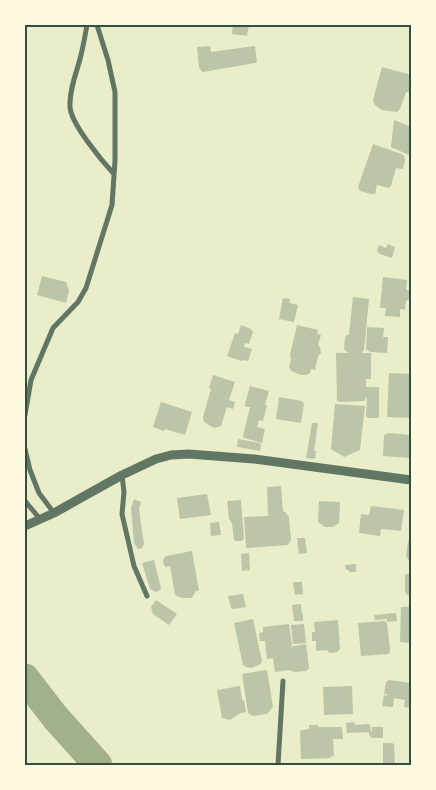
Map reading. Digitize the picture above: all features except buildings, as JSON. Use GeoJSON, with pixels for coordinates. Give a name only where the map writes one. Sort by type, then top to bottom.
{"type":"FeatureCollection","features":[{"type":"Feature","properties":{"kind":"street"},"geometry":{"type":"LineString","coordinates":[[87,25],[72,86],[70,108],[78,126],[100,158],[114,174]]}},
{"type":"Feature","properties":{"kind":"street"},"geometry":{"type":"LineString","coordinates":[[25,415],[31,380],[53,328],[78,302],[86,288],[112,204],[115,92],[108,60],[97,25]]}},
{"type":"Feature","properties":{"kind":"street"},"geometry":{"type":"LineString","coordinates":[[25,449],[30,470],[39,492],[54,513]]}},
{"type":"Feature","properties":{"kind":"street"},"geometry":{"type":"LineString","coordinates":[[25,526],[54,513],[122,475],[156,459],[171,455],[189,454],[254,458],[411,480]]}},
{"type":"Feature","properties":{"kind":"street"},"geometry":{"type":"LineString","coordinates":[[122,475],[124,492],[122,514],[134,566],[147,596]]}},
{"type":"Feature","properties":{"kind":"street"},"geometry":{"type":"LineString","coordinates":[[25,501],[40,519]]}},
{"type":"Feature","properties":{"kind":"street"},"geometry":{"type":"LineString","coordinates":[[278,765],[283,681]]}},
{"type":"Feature","properties":{"kind":"waterway"},"geometry":{"type":"LineString","coordinates":[[25,678],[55,717],[98,765]]}}]}
